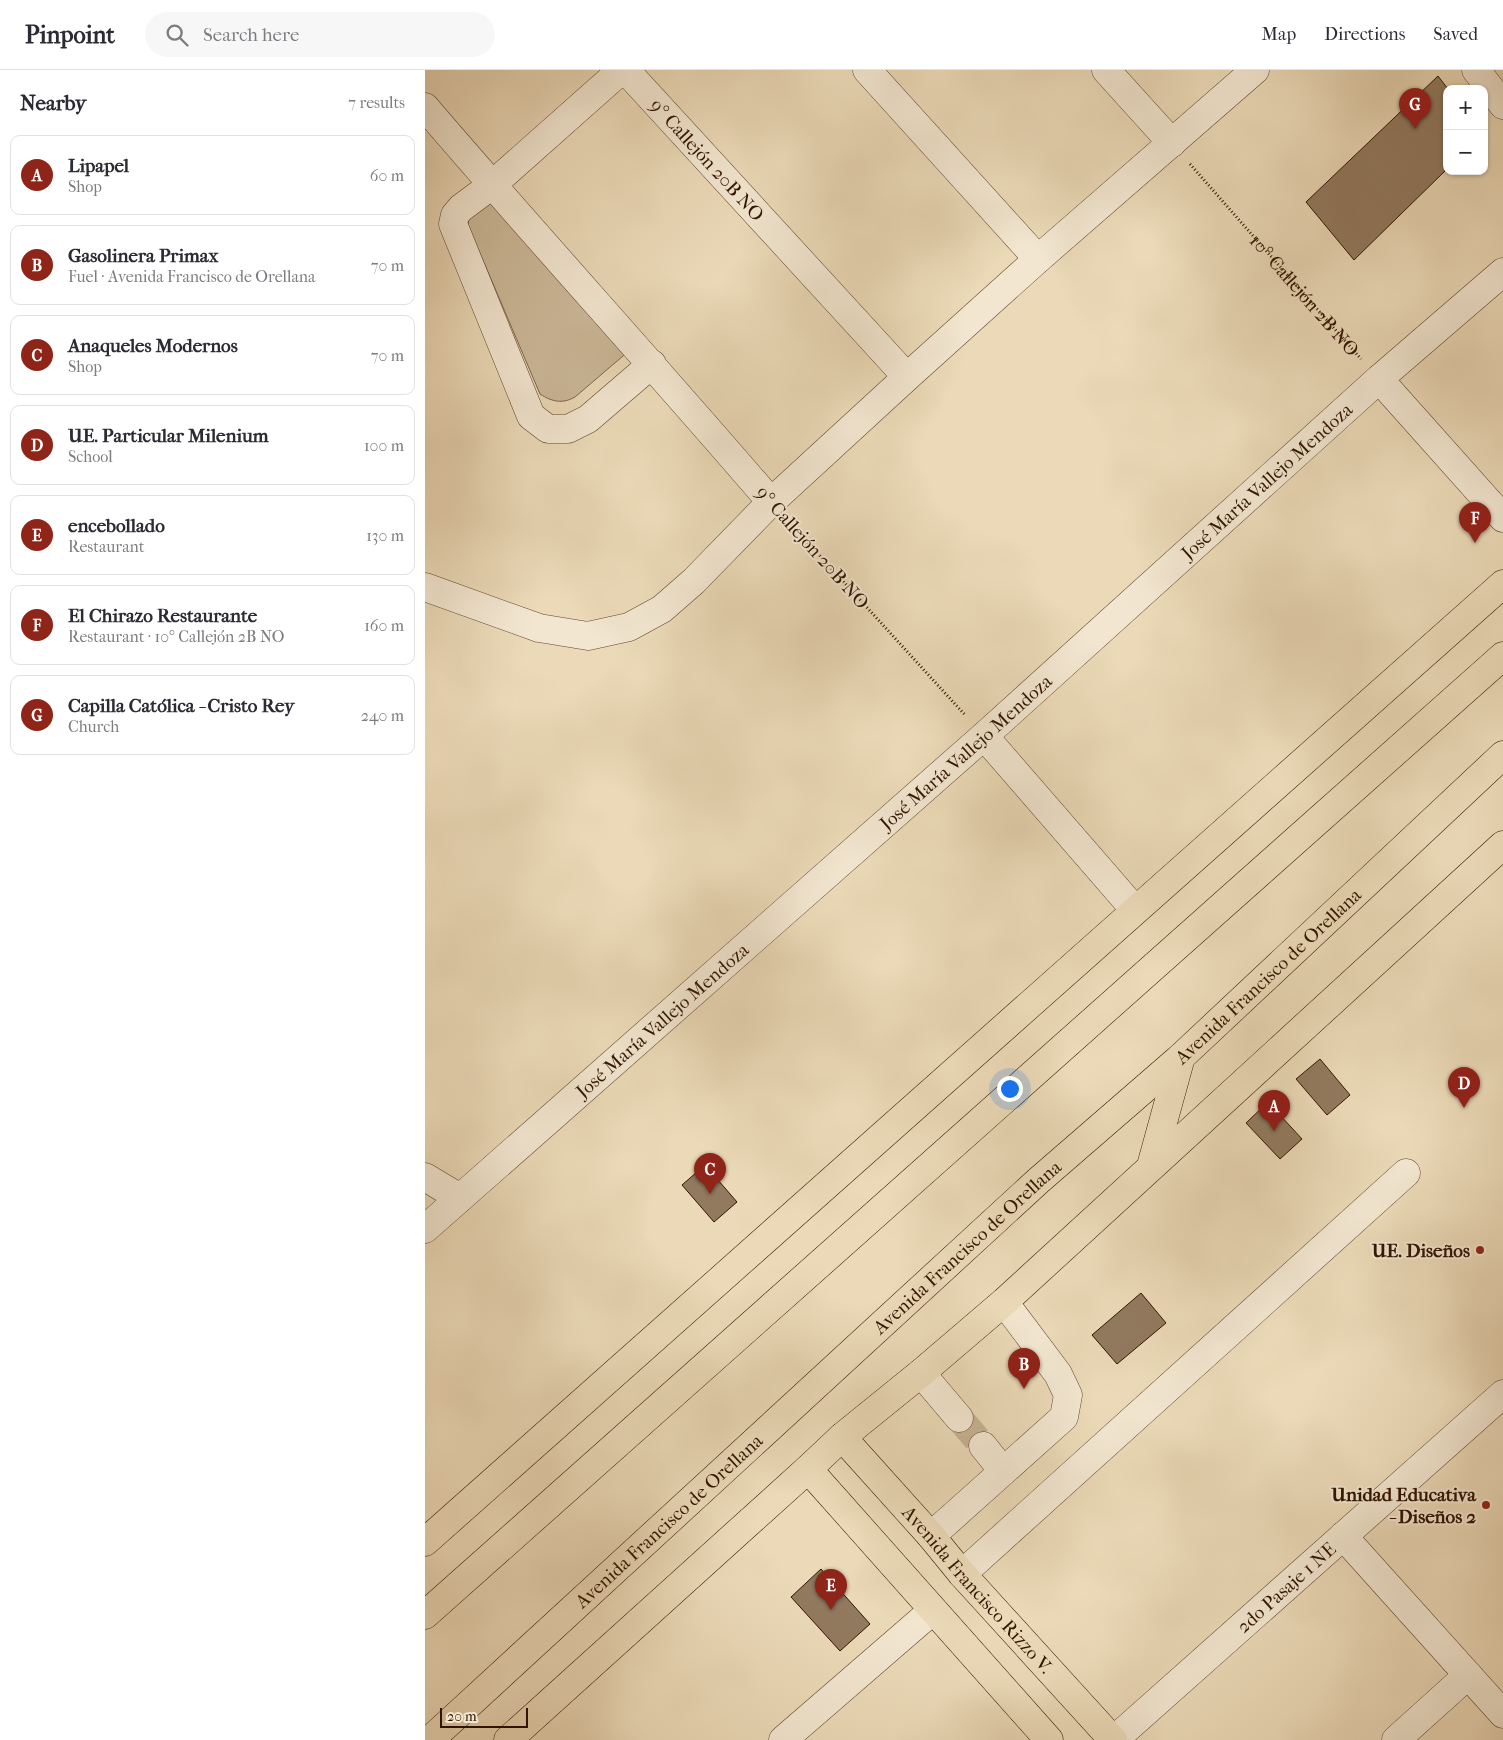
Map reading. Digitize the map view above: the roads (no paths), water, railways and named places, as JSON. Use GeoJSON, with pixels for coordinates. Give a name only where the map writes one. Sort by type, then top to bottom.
{"type":"FeatureCollection","features":[{"type":"Feature","properties":{"kind":"main road"},"geometry":{"type":"LineString","coordinates":[[425,1542],[1503,584]]}},
{"type":"Feature","properties":{"kind":"main road"},"geometry":{"type":"LineString","coordinates":[[425,1615],[1503,656]]}},
{"type":"Feature","properties":{"kind":"main road","name":"Avenida Francisco de Orellana"},"geometry":{"type":"LineString","coordinates":[[431,1740],[1038,1181],[1181,1057],[1503,755]]}},
{"type":"Feature","properties":{"kind":"main road"},"geometry":{"type":"LineString","coordinates":[[508,1740],[841,1437],[921,1373],[1004,1302],[1503,845]]}},
{"type":"Feature","properties":{"kind":"main road"},"geometry":{"type":"LineString","coordinates":[[1151,1166],[1181,1057]]}},
{"type":"Feature","properties":{"kind":"main road","name":"Avenida Francisco Rizzo V."},"geometry":{"type":"LineString","coordinates":[[841,1437],[931,1536],[962,1574],[1114,1740]]}},
{"type":"Feature","properties":{"kind":"main road"},"geometry":{"type":"LineString","coordinates":[[808,1469],[932,1611],[1049,1740]]}},
{"type":"Feature","properties":{"kind":"street"},"geometry":{"type":"LineString","coordinates":[[867,70],[1038,259]]}},
{"type":"Feature","properties":{"kind":"street"},"geometry":{"type":"LineString","coordinates":[[1106,70],[1172,143]]}},
{"type":"Feature","properties":{"kind":"street"},"geometry":{"type":"LineString","coordinates":[[425,587],[539,628],[588,636],[629,627],[662,610],[694,581],[771,502],[907,377],[1038,259],[1255,70]]}},
{"type":"Feature","properties":{"kind":"street"},"geometry":{"type":"LineString","coordinates":[[1476,70],[1503,105]]}},
{"type":"Feature","properties":{"kind":"street","name":"9° Callejón 20B NO"},"geometry":{"type":"LineString","coordinates":[[491,185],[617,74],[623,72],[631,76],[907,377]]}},
{"type":"Feature","properties":{"kind":"street","name":"9° Callejón 20B NO"},"geometry":{"type":"LineString","coordinates":[[425,107],[491,185],[652,364],[771,502]]}},
{"type":"Feature","properties":{"kind":"street"},"geometry":{"type":"LineString","coordinates":[[491,185],[461,208],[455,215],[453,224],[531,416],[548,429],[568,429],[588,419],[652,364]]}},
{"type":"Feature","properties":{"kind":"street","name":"José María Vallejo Mendoza"},"geometry":{"type":"LineString","coordinates":[[425,1229],[984,736],[1379,379],[1503,272]]}},
{"type":"Feature","properties":{"kind":"street"},"geometry":{"type":"LineString","coordinates":[[1379,379],[1503,518]]}},
{"type":"Feature","properties":{"kind":"street"},"geometry":{"type":"LineString","coordinates":[[984,736],[1135,910]]}},
{"type":"Feature","properties":{"kind":"street"},"geometry":{"type":"LineString","coordinates":[[962,1574],[1406,1173]]}},
{"type":"Feature","properties":{"kind":"street"},"geometry":{"type":"LineString","coordinates":[[425,1177],[460,1198]]}},
{"type":"Feature","properties":{"kind":"street"},"geometry":{"type":"LineString","coordinates":[[931,1536],[1064,1417],[1068,1395],[1058,1374],[1004,1302]]}},
{"type":"Feature","properties":{"kind":"street"},"geometry":{"type":"LineString","coordinates":[[921,1373],[959,1418]]}},
{"type":"Feature","properties":{"kind":"street","name":"2do Pasaje 1 NE"},"geometry":{"type":"LineString","coordinates":[[1114,1740],[1503,1395]]}},
{"type":"Feature","properties":{"kind":"street"},"geometry":{"type":"LineString","coordinates":[[983,1446],[1003,1471]]}},
{"type":"Feature","properties":{"kind":"street"},"geometry":{"type":"LineString","coordinates":[[1343,1536],[1503,1714]]}},
{"type":"Feature","properties":{"kind":"street"},"geometry":{"type":"LineString","coordinates":[[783,1740],[932,1611]]}},
{"type":"Feature","properties":{"kind":"street"},"geometry":{"type":"LineString","coordinates":[[1396,1740],[1468,1675]]}},
{"type":"Feature","properties":{"kind":"tunnel"},"geometry":{"type":"LineString","coordinates":[[959,1418],[983,1446]]}},
{"type":"Feature","properties":{"kind":"place","name":"Capilla Católica - Cristo Rey"},"geometry":{"type":"Point","coordinates":[1415,129]}},
{"type":"Feature","properties":{"kind":"place","name":"El Chirazo Restaurante"},"geometry":{"type":"Point","coordinates":[1475,543]}},
{"type":"Feature","properties":{"kind":"place","name":"UE. Particular Milenium"},"geometry":{"type":"Point","coordinates":[1464,1108]}},
{"type":"Feature","properties":{"kind":"place","name":"Lipapel"},"geometry":{"type":"Point","coordinates":[1274,1131]}},
{"type":"Feature","properties":{"kind":"place","name":"Anaqueles Modernos"},"geometry":{"type":"Point","coordinates":[710,1194]}},
{"type":"Feature","properties":{"kind":"place","name":"UE. Diseños"},"geometry":{"type":"Point","coordinates":[1480,1250]}},
{"type":"Feature","properties":{"kind":"place","name":"Gasolinera Primax"},"geometry":{"type":"Point","coordinates":[1024,1389]}},
{"type":"Feature","properties":{"kind":"place","name":"Unidad Educativa - Diseños 2"},"geometry":{"type":"Point","coordinates":[1486,1505]}},
{"type":"Feature","properties":{"kind":"place","name":"encebollado"},"geometry":{"type":"Point","coordinates":[831,1610]}}]}
